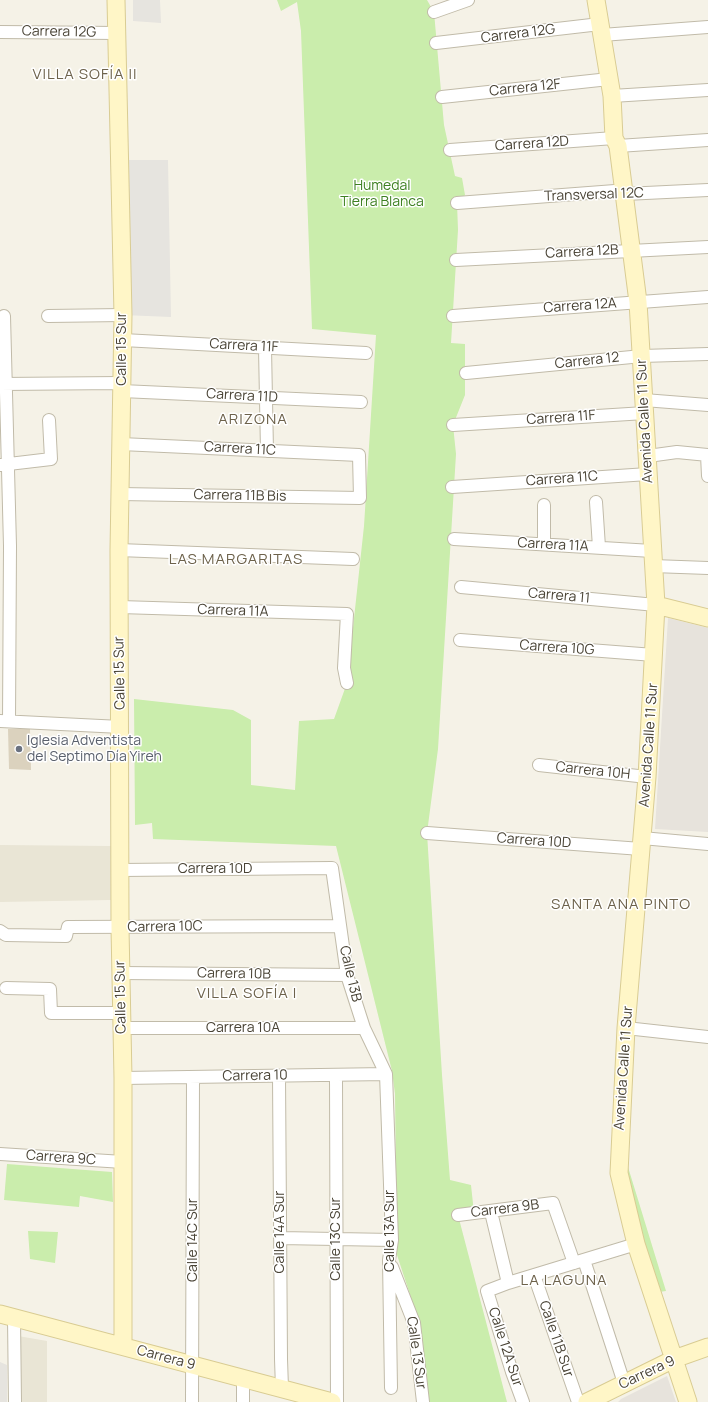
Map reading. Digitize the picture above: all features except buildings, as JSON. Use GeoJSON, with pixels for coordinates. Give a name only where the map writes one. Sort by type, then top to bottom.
{"type":"FeatureCollection","features":[{"type":"Feature","properties":{"kind":"street","name":"Calle 15 Sur"},"geometry":{"type":"LineString","coordinates":[[116,0],[118,33],[123,315],[119,550],[121,727],[120,928],[123,1078],[123,1346]]}},
{"type":"Feature","properties":{"kind":"street"},"geometry":{"type":"LineString","coordinates":[[434,12],[468,0]]}},
{"type":"Feature","properties":{"kind":"street","name":"Avenida Calle 11 Sur"},"geometry":{"type":"LineString","coordinates":[[596,0],[612,96],[616,142],[625,194],[638,302],[648,456],[652,559],[656,605],[647,777],[626,1028],[618,1173],[636,1244],[688,1402]]}},
{"type":"Feature","properties":{"kind":"street","name":"Carrera 12G"},"geometry":{"type":"LineString","coordinates":[[436,44],[601,30],[708,27]]}},
{"type":"Feature","properties":{"kind":"street","name":"Carrera 12G"},"geometry":{"type":"LineString","coordinates":[[0,32],[118,33]]}},
{"type":"Feature","properties":{"kind":"street","name":"Carrera 12F"},"geometry":{"type":"LineString","coordinates":[[442,97],[608,79]]}},
{"type":"Feature","properties":{"kind":"street"},"geometry":{"type":"LineString","coordinates":[[612,96],[708,90]]}},
{"type":"Feature","properties":{"kind":"street","name":"Carrera 12D"},"geometry":{"type":"LineString","coordinates":[[450,150],[616,142],[708,140]]}},
{"type":"Feature","properties":{"kind":"street","name":"Transversal 12C"},"geometry":{"type":"LineString","coordinates":[[457,203],[615,191],[625,194],[708,190]]}},
{"type":"Feature","properties":{"kind":"street","name":"Carrera 12B"},"geometry":{"type":"LineString","coordinates":[[456,260],[708,247]]}},
{"type":"Feature","properties":{"kind":"street","name":"Carrera 12A"},"geometry":{"type":"LineString","coordinates":[[453,316],[708,297]]}},
{"type":"Feature","properties":{"kind":"street"},"geometry":{"type":"LineString","coordinates":[[48,316],[123,315]]}},
{"type":"Feature","properties":{"kind":"street"},"geometry":{"type":"LineString","coordinates":[[4,316],[3,384],[6,435],[4,465],[5,721],[121,727]]}},
{"type":"Feature","properties":{"kind":"street","name":"Carrera 11F"},"geometry":{"type":"LineString","coordinates":[[122,340],[366,353]]}},
{"type":"Feature","properties":{"kind":"street"},"geometry":{"type":"LineString","coordinates":[[265,348],[267,451]]}},
{"type":"Feature","properties":{"kind":"street","name":"Carrera 12"},"geometry":{"type":"LineString","coordinates":[[466,373],[642,356],[708,354]]}},
{"type":"Feature","properties":{"kind":"street","name":"Carrera 11D"},"geometry":{"type":"LineString","coordinates":[[3,384],[122,387],[361,402]]}},
{"type":"Feature","properties":{"kind":"street","name":"Carrera 11F"},"geometry":{"type":"LineString","coordinates":[[453,425],[645,406],[708,405]]}},
{"type":"Feature","properties":{"kind":"street"},"geometry":{"type":"LineString","coordinates":[[4,465],[51,459],[49,420]]}},
{"type":"Feature","properties":{"kind":"street","name":"Carrera 11C"},"geometry":{"type":"LineString","coordinates":[[121,444],[359,455],[360,498]]}},
{"type":"Feature","properties":{"kind":"street"},"geometry":{"type":"LineString","coordinates":[[648,456],[677,452],[708,455],[708,476]]}},
{"type":"Feature","properties":{"kind":"street","name":"Carrera 11C"},"geometry":{"type":"LineString","coordinates":[[452,487],[648,474]]}},
{"type":"Feature","properties":{"kind":"street","name":"Carrera 11B Bis"},"geometry":{"type":"LineString","coordinates":[[120,494],[360,498]]}},
{"type":"Feature","properties":{"kind":"street"},"geometry":{"type":"LineString","coordinates":[[596,502],[598,547]]}},
{"type":"Feature","properties":{"kind":"street"},"geometry":{"type":"LineString","coordinates":[[544,505],[544,544]]}},
{"type":"Feature","properties":{"kind":"street","name":"Carrera 11A"},"geometry":{"type":"LineString","coordinates":[[454,539],[598,547],[652,559],[708,568]]}},
{"type":"Feature","properties":{"kind":"street"},"geometry":{"type":"LineString","coordinates":[[119,550],[353,559]]}},
{"type":"Feature","properties":{"kind":"street","name":"Carrera 11"},"geometry":{"type":"LineString","coordinates":[[461,587],[656,605]]}},
{"type":"Feature","properties":{"kind":"street"},"geometry":{"type":"LineString","coordinates":[[656,605],[708,618]]}},
{"type":"Feature","properties":{"kind":"street","name":"Carrera 11A"},"geometry":{"type":"LineString","coordinates":[[120,607],[347,614],[344,668],[347,683]]}},
{"type":"Feature","properties":{"kind":"street","name":"Carrera 10G"},"geometry":{"type":"LineString","coordinates":[[460,640],[654,655]]}},
{"type":"Feature","properties":{"kind":"street","name":"Carrera 10H"},"geometry":{"type":"LineString","coordinates":[[539,765],[647,777]]}},
{"type":"Feature","properties":{"kind":"street","name":"Carrera 10D"},"geometry":{"type":"LineString","coordinates":[[427,833],[642,843],[708,844]]}},
{"type":"Feature","properties":{"kind":"street","name":"Carrera 10D"},"geometry":{"type":"LineString","coordinates":[[121,870],[332,868]]}},
{"type":"Feature","properties":{"kind":"street","name":"Calle 13B"},"geometry":{"type":"LineString","coordinates":[[332,868],[347,975],[364,1028],[386,1074]]}},
{"type":"Feature","properties":{"kind":"street","name":"Carrera 10C"},"geometry":{"type":"LineString","coordinates":[[0,931],[6,935],[66,936],[68,927],[340,926]]}},
{"type":"Feature","properties":{"kind":"street","name":"Carrera 10B"},"geometry":{"type":"LineString","coordinates":[[121,973],[347,975]]}},
{"type":"Feature","properties":{"kind":"street","name":"Carrera 10A"},"geometry":{"type":"LineString","coordinates":[[6,988],[50,989],[51,1013],[122,1021],[364,1028]]}},
{"type":"Feature","properties":{"kind":"street"},"geometry":{"type":"LineString","coordinates":[[626,1028],[708,1037]]}},
{"type":"Feature","properties":{"kind":"street","name":"Carrera 10"},"geometry":{"type":"LineString","coordinates":[[123,1078],[386,1074]]}},
{"type":"Feature","properties":{"kind":"street","name":"Calle 13A Sur"},"geometry":{"type":"LineString","coordinates":[[386,1074],[392,1240],[389,1260],[391,1388]]}},
{"type":"Feature","properties":{"kind":"street","name":"Calle 13C Sur"},"geometry":{"type":"LineString","coordinates":[[336,1075],[335,1239],[337,1402]]}},
{"type":"Feature","properties":{"kind":"street","name":"Calle 14A Sur"},"geometry":{"type":"LineString","coordinates":[[279,1076],[282,1388]]}},
{"type":"Feature","properties":{"kind":"street","name":"Calle 14C Sur"},"geometry":{"type":"LineString","coordinates":[[192,1402],[193,1077]]}},
{"type":"Feature","properties":{"kind":"street","name":"Carrera 9C"},"geometry":{"type":"LineString","coordinates":[[0,1154],[123,1162]]}},
{"type":"Feature","properties":{"kind":"street","name":"Carrera 9B"},"geometry":{"type":"LineString","coordinates":[[458,1215],[553,1203],[578,1262]]}},
{"type":"Feature","properties":{"kind":"street"},"geometry":{"type":"LineString","coordinates":[[491,1212],[508,1283],[636,1244]]}},
{"type":"Feature","properties":{"kind":"street"},"geometry":{"type":"LineString","coordinates":[[280,1238],[392,1240]]}},
{"type":"Feature","properties":{"kind":"street","name":"Calle 13 Sur"},"geometry":{"type":"LineString","coordinates":[[389,1260],[414,1324],[423,1402]]}},
{"type":"Feature","properties":{"kind":"street"},"geometry":{"type":"LineString","coordinates":[[578,1262],[624,1384]]}},
{"type":"Feature","properties":{"kind":"street","name":"Calle 11B Sur"},"geometry":{"type":"LineString","coordinates":[[534,1275],[578,1402]]}},
{"type":"Feature","properties":{"kind":"street","name":"Calle 12A Sur"},"geometry":{"type":"LineString","coordinates":[[508,1283],[487,1292],[523,1402]]}},
{"type":"Feature","properties":{"kind":"street"},"geometry":{"type":"LineString","coordinates":[[7,1316],[15,1402]]}},
{"type":"Feature","properties":{"kind":"street","name":"Carrera 9"},"geometry":{"type":"LineString","coordinates":[[7,1316],[282,1388],[301,1398],[332,1402]]}},
{"type":"Feature","properties":{"kind":"street","name":"Carrera 9"},"geometry":{"type":"LineString","coordinates":[[587,1402],[674,1359],[708,1348]]}},
{"type":"Feature","properties":{"kind":"street"},"geometry":{"type":"LineString","coordinates":[[243,1378],[243,1402]]}},
{"type":"Feature","properties":{"kind":"shaded area"},"geometry":{"type":"Polygon","coordinates":[[[133,0],[160,0],[161,23],[133,21],[133,0]]]}},
{"type":"Feature","properties":{"kind":"shaded area"},"geometry":{"type":"Polygon","coordinates":[[[120,160],[168,160],[171,317],[123,315],[120,160]]]}},
{"type":"Feature","properties":{"kind":"shaded area"},"geometry":{"type":"Polygon","coordinates":[[[668,618],[708,628],[708,832],[655,829],[668,618]]]}},
{"type":"Feature","properties":{"kind":"shaded area"},"geometry":{"type":"Polygon","coordinates":[[[0,845],[112,846],[111,900],[0,902],[0,845]]]}},
{"type":"Feature","properties":{"kind":"shaded area"},"geometry":{"type":"Polygon","coordinates":[[[18,1336],[47,1341],[47,1402],[20,1402],[18,1336]]]}},
{"type":"Feature","properties":{"kind":"shaded area"},"geometry":{"type":"Polygon","coordinates":[[[0,1362],[7,1365],[7,1402],[0,1402],[0,1362]]]}},
{"type":"Feature","properties":{"kind":"shaded area"},"geometry":{"type":"Polygon","coordinates":[[[667,1376],[676,1402],[618,1402],[621,1399],[667,1376]]]}},
{"type":"Feature","properties":{"kind":"green space","name":"Humedal Tierra Blanca"},"geometry":{"type":"Polygon","coordinates":[[[277,0],[427,0],[434,12],[444,125],[455,176],[462,178],[465,195],[457,203],[458,230],[451,343],[465,344],[465,395],[453,425],[456,454],[438,749],[427,833],[450,1180],[471,1185],[474,1213],[458,1215],[507,1402],[428,1402],[420,1325],[397,1255],[395,1094],[392,1071],[336,846],[153,839],[152,823],[135,825],[134,699],[233,710],[251,720],[251,785],[295,790],[299,721],[334,719],[347,683],[364,526],[376,335],[312,329],[301,31],[297,2],[281,11],[277,0]]]}},
{"type":"Feature","properties":{"kind":"green space"},"geometry":{"type":"Polygon","coordinates":[[[7,1164],[112,1172],[113,1202],[80,1196],[79,1207],[4,1200],[7,1164]]]}},
{"type":"Feature","properties":{"kind":"green space"},"geometry":{"type":"Polygon","coordinates":[[[628,1167],[666,1291],[659,1292],[623,1170],[628,1167]]]}},
{"type":"Feature","properties":{"kind":"green space"},"geometry":{"type":"Polygon","coordinates":[[[28,1231],[58,1232],[55,1263],[30,1259],[28,1231]]]}},
{"type":"Feature","properties":{"kind":"place","name":"Iglesia Adventista del Septimo Día Yireh"},"geometry":{"type":"Point","coordinates":[19,749]}},
{"type":"Feature","properties":{"kind":"district","name":"VILLA SOFÍA II"},"geometry":{"type":"Point","coordinates":[85,75]}},
{"type":"Feature","properties":{"kind":"district","name":"ARIZONA"},"geometry":{"type":"Point","coordinates":[253,420]}},
{"type":"Feature","properties":{"kind":"district","name":"LAS MARGARITAS"},"geometry":{"type":"Point","coordinates":[236,560]}},
{"type":"Feature","properties":{"kind":"district","name":"SANTA ANA PINTO"},"geometry":{"type":"Point","coordinates":[621,905]}},
{"type":"Feature","properties":{"kind":"district","name":"VILLA SOFÍA I"},"geometry":{"type":"Point","coordinates":[247,994]}},
{"type":"Feature","properties":{"kind":"district","name":"LA LAGUNA"},"geometry":{"type":"Point","coordinates":[564,1281]}}]}
